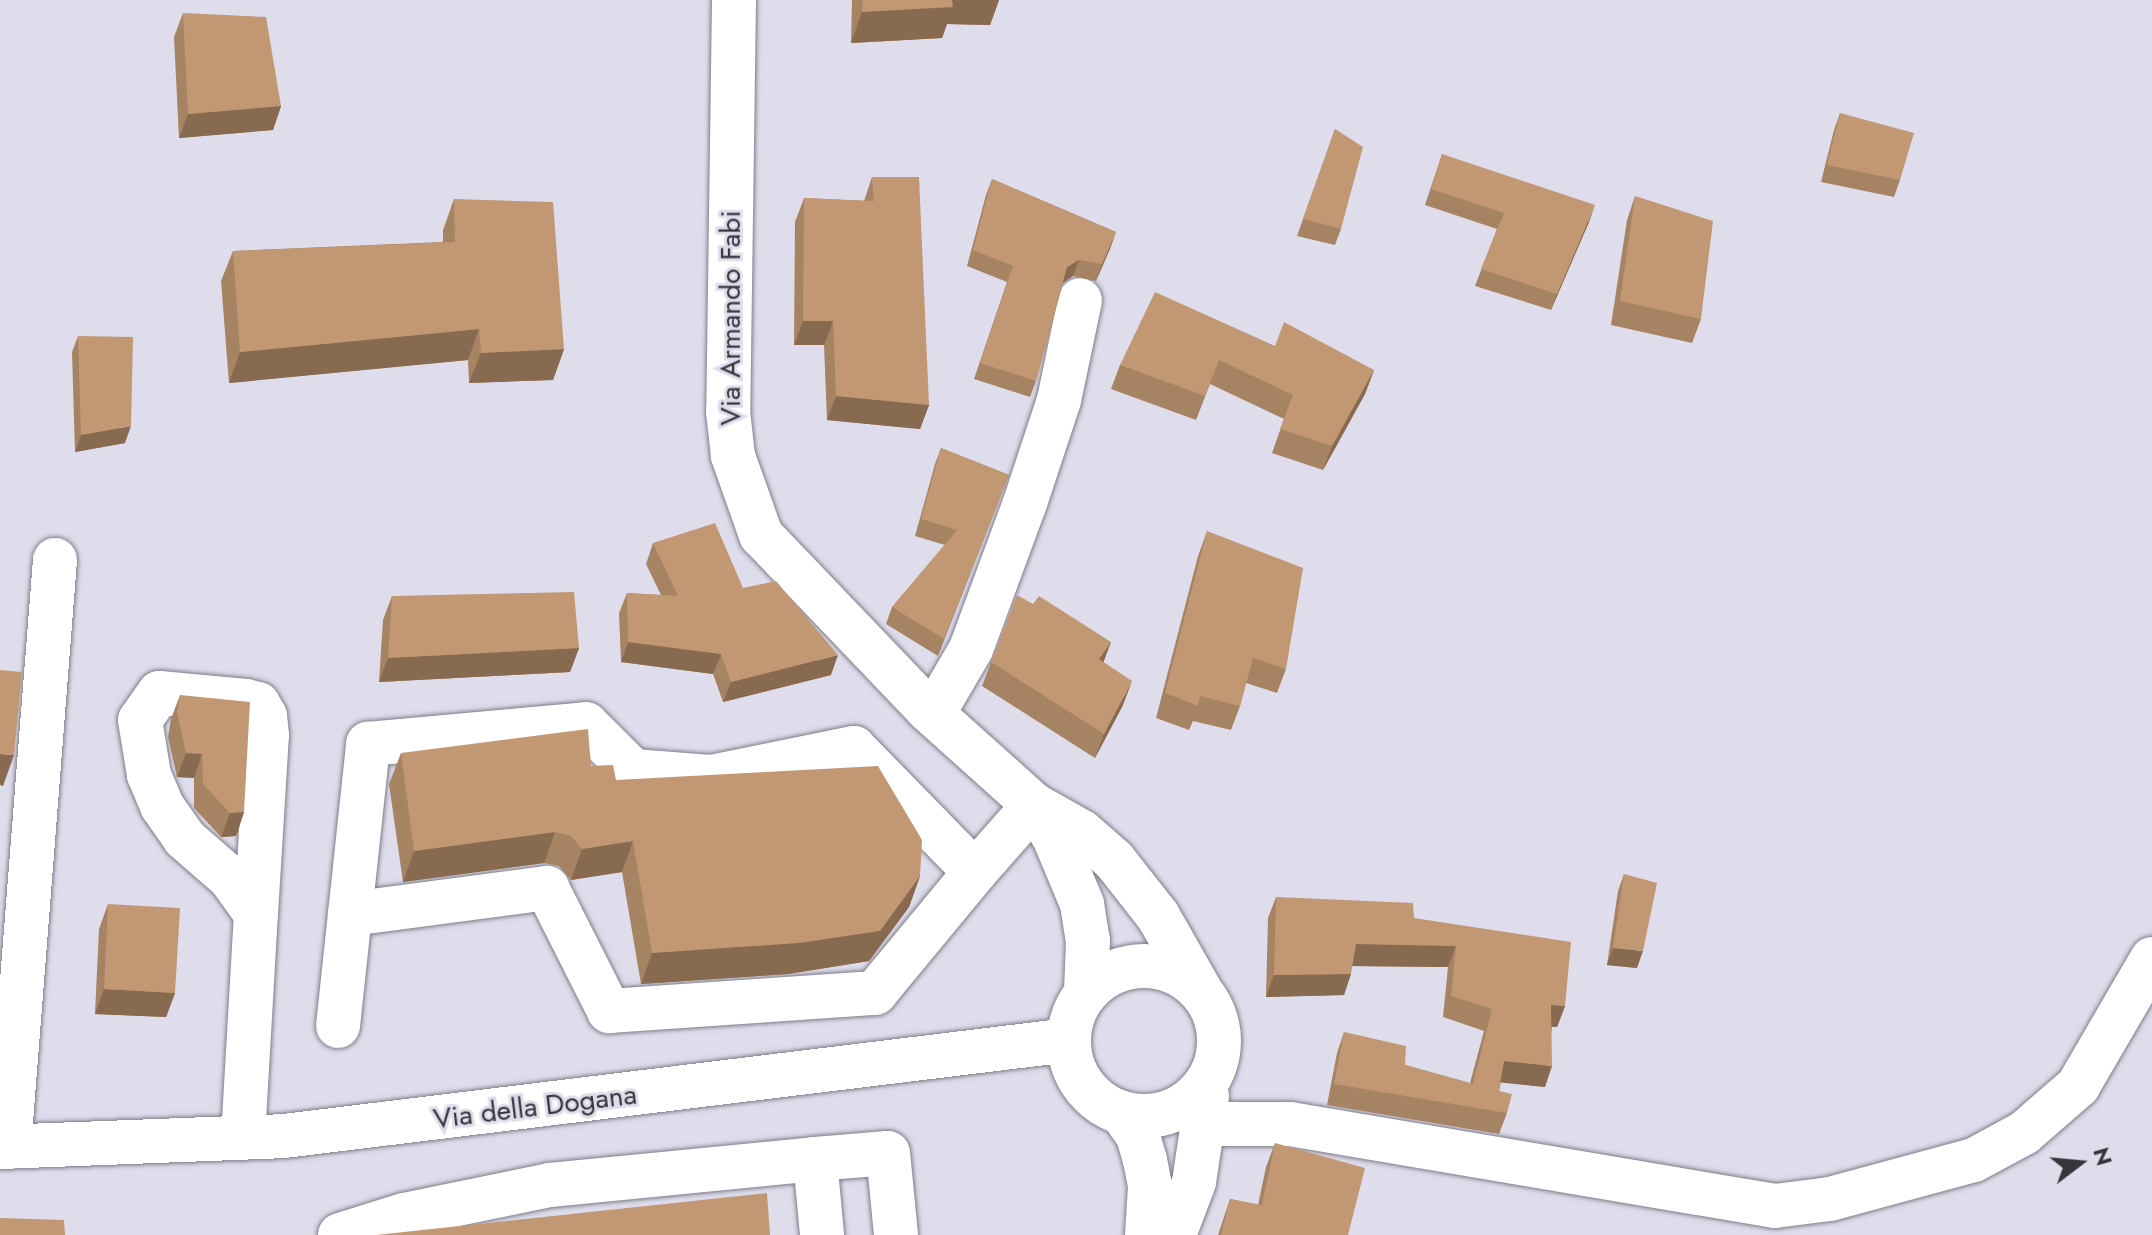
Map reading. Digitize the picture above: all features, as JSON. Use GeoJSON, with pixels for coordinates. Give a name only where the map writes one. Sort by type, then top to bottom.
{"type":"FeatureCollection","features":[{"type":"Feature","properties":{"kind":"street","name":"Via Armando Fabi"},"geometry":{"type":"LineString","coordinates":[[734,0],[728,411],[744,498],[761,535],[835,618],[933,714],[1034,805]]}},
{"type":"Feature","properties":{"kind":"street"},"geometry":{"type":"LineString","coordinates":[[933,714],[971,649],[1025,503],[1059,400],[1080,300]]}},
{"type":"Feature","properties":{"kind":"street"},"geometry":{"type":"LineString","coordinates":[[4,1147],[55,560]]}},
{"type":"Feature","properties":{"kind":"street"},"geometry":{"type":"LineString","coordinates":[[243,1138],[256,914],[265,716],[258,704],[246,701],[159,693],[140,720],[149,775],[162,806],[184,838],[230,878],[256,914]]}},
{"type":"Feature","properties":{"kind":"street"},"geometry":{"type":"LineString","coordinates":[[338,1026],[368,744],[586,724],[633,771],[711,777],[854,748],[975,872]]}},
{"type":"Feature","properties":{"kind":"street"},"geometry":{"type":"LineString","coordinates":[[350,914],[547,888],[609,1011],[875,993],[1034,805]]}},
{"type":"Feature","properties":{"kind":"street"},"geometry":{"type":"LineString","coordinates":[[1034,805],[1082,832],[1114,860],[1158,916],[1214,1011],[1219,1035],[1217,1059],[1208,1081],[1207,1124],[1194,1182],[1174,1235]]}},
{"type":"Feature","properties":{"kind":"street"},"geometry":{"type":"LineString","coordinates":[[1034,805],[1054,837],[1082,904],[1088,940],[1086,992]]}},
{"type":"Feature","properties":{"kind":"street"},"geometry":{"type":"LineString","coordinates":[[1207,1124],[1290,1124],[1775,1206],[1830,1199],[1974,1160],[2024,1133],[2078,1086],[2152,959]]}},
{"type":"Feature","properties":{"kind":"street"},"geometry":{"type":"LineString","coordinates":[[1147,1235],[1150,1186],[1138,1136],[1122,1113],[1084,1085],[1072,1064],[1069,1040],[1073,1014],[1086,992],[1105,976],[1129,967],[1155,966],[1179,974],[1200,990]]}},
{"type":"Feature","properties":{"kind":"street","name":"Via della Dogana"},"geometry":{"type":"LineString","coordinates":[[4,1147],[243,1138],[1069,1040]]}},
{"type":"Feature","properties":{"kind":"street"},"geometry":{"type":"LineString","coordinates":[[1122,1113],[1170,1111],[1208,1081]]}},
{"type":"Feature","properties":{"kind":"street"},"geometry":{"type":"LineString","coordinates":[[340,1235],[404,1215],[550,1185],[888,1153],[896,1235]]}},
{"type":"Feature","properties":{"kind":"street"},"geometry":{"type":"LineString","coordinates":[[815,1159],[822,1235]]}},
{"type":"Feature","properties":{"kind":"building"},"geometry":{"type":"Polygon","coordinates":[[[863,0],[952,0],[953,7],[862,12],[863,0]]]}},
{"type":"Feature","properties":{"kind":"building"},"geometry":{"type":"Polygon","coordinates":[[[183,13],[266,17],[281,106],[188,114],[183,13]]]}},
{"type":"Feature","properties":{"kind":"building"},"geometry":{"type":"Polygon","coordinates":[[[1840,113],[1914,133],[1900,180],[1827,165],[1840,113]]]}},
{"type":"Feature","properties":{"kind":"building"},"geometry":{"type":"Polygon","coordinates":[[[1335,129],[1363,147],[1341,229],[1303,219],[1335,129]]]}},
{"type":"Feature","properties":{"kind":"building"},"geometry":{"type":"Polygon","coordinates":[[[1442,154],[1595,205],[1557,294],[1481,269],[1504,213],[1431,189],[1442,154]]]}},
{"type":"Feature","properties":{"kind":"building"},"geometry":{"type":"Polygon","coordinates":[[[872,177],[919,177],[929,405],[836,396],[833,321],[803,321],[804,198],[874,201],[872,177]]]}},
{"type":"Feature","properties":{"kind":"building"},"geometry":{"type":"Polygon","coordinates":[[[992,179],[1116,232],[1102,264],[1079,260],[1067,267],[1036,381],[980,363],[1013,266],[973,250],[992,179]]]}},
{"type":"Feature","properties":{"kind":"building"},"geometry":{"type":"Polygon","coordinates":[[[1635,196],[1713,221],[1701,319],[1620,301],[1635,196]]]}},
{"type":"Feature","properties":{"kind":"building"},"geometry":{"type":"Polygon","coordinates":[[[454,199],[553,202],[564,349],[481,353],[479,329],[240,352],[233,251],[455,242],[454,199]]]}},
{"type":"Feature","properties":{"kind":"building"},"geometry":{"type":"Polygon","coordinates":[[[1155,292],[1275,346],[1284,322],[1374,370],[1332,446],[1280,429],[1293,395],[1219,360],[1205,396],[1120,365],[1155,292]]]}},
{"type":"Feature","properties":{"kind":"building"},"geometry":{"type":"Polygon","coordinates":[[[78,336],[133,337],[131,426],[81,435],[78,336]]]}},
{"type":"Feature","properties":{"kind":"building"},"geometry":{"type":"Polygon","coordinates":[[[941,448],[1009,475],[944,639],[892,607],[957,530],[921,519],[941,448]]]}},
{"type":"Feature","properties":{"kind":"building"},"geometry":{"type":"Polygon","coordinates":[[[715,523],[743,588],[776,581],[838,655],[731,682],[721,654],[628,642],[627,593],[678,596],[653,543],[715,523]]]}},
{"type":"Feature","properties":{"kind":"building"},"geometry":{"type":"Polygon","coordinates":[[[1207,531],[1303,568],[1286,669],[1253,658],[1240,706],[1200,696],[1198,706],[1165,693],[1207,531]]]}},
{"type":"Feature","properties":{"kind":"building"},"geometry":{"type":"Polygon","coordinates":[[[574,592],[579,648],[388,658],[392,596],[574,592]]]}},
{"type":"Feature","properties":{"kind":"building"},"geometry":{"type":"Polygon","coordinates":[[[1017,595],[1033,604],[1039,596],[1111,642],[1099,659],[1132,681],[1104,734],[991,662],[1017,595]]]}},
{"type":"Feature","properties":{"kind":"building"},"geometry":{"type":"Polygon","coordinates":[[[0,670],[22,672],[14,755],[0,754],[0,670]]]}},
{"type":"Feature","properties":{"kind":"building"},"geometry":{"type":"Polygon","coordinates":[[[180,695],[250,702],[244,812],[230,813],[203,784],[202,754],[186,753],[177,713],[180,695]]]}},
{"type":"Feature","properties":{"kind":"building"},"geometry":{"type":"Polygon","coordinates":[[[588,729],[591,766],[613,765],[616,780],[878,766],[922,840],[920,876],[880,931],[799,943],[652,953],[633,841],[582,849],[571,836],[555,832],[414,851],[401,753],[588,729]]]}},
{"type":"Feature","properties":{"kind":"building"},"geometry":{"type":"Polygon","coordinates":[[[1624,874],[1657,883],[1643,951],[1613,948],[1624,874]]]}},
{"type":"Feature","properties":{"kind":"building"},"geometry":{"type":"Polygon","coordinates":[[[1276,897],[1413,903],[1414,918],[1571,942],[1565,1006],[1551,1005],[1552,1066],[1504,1061],[1499,1091],[1512,1094],[1507,1113],[1334,1084],[1344,1032],[1406,1046],[1405,1065],[1473,1084],[1492,1009],[1451,996],[1456,946],[1356,944],[1351,974],[1274,975],[1276,897]]]}},
{"type":"Feature","properties":{"kind":"building"},"geometry":{"type":"Polygon","coordinates":[[[108,904],[180,908],[175,993],[104,989],[108,904]]]}},
{"type":"Feature","properties":{"kind":"building"},"geometry":{"type":"Polygon","coordinates":[[[1275,1143],[1365,1168],[1348,1235],[1221,1235],[1230,1199],[1262,1205],[1275,1143]]]}},
{"type":"Feature","properties":{"kind":"building"},"geometry":{"type":"Polygon","coordinates":[[[767,1193],[770,1235],[376,1235],[767,1193]]]}},
{"type":"Feature","properties":{"kind":"building"},"geometry":{"type":"Polygon","coordinates":[[[0,1218],[64,1220],[65,1235],[0,1235],[0,1218]]]}}]}
